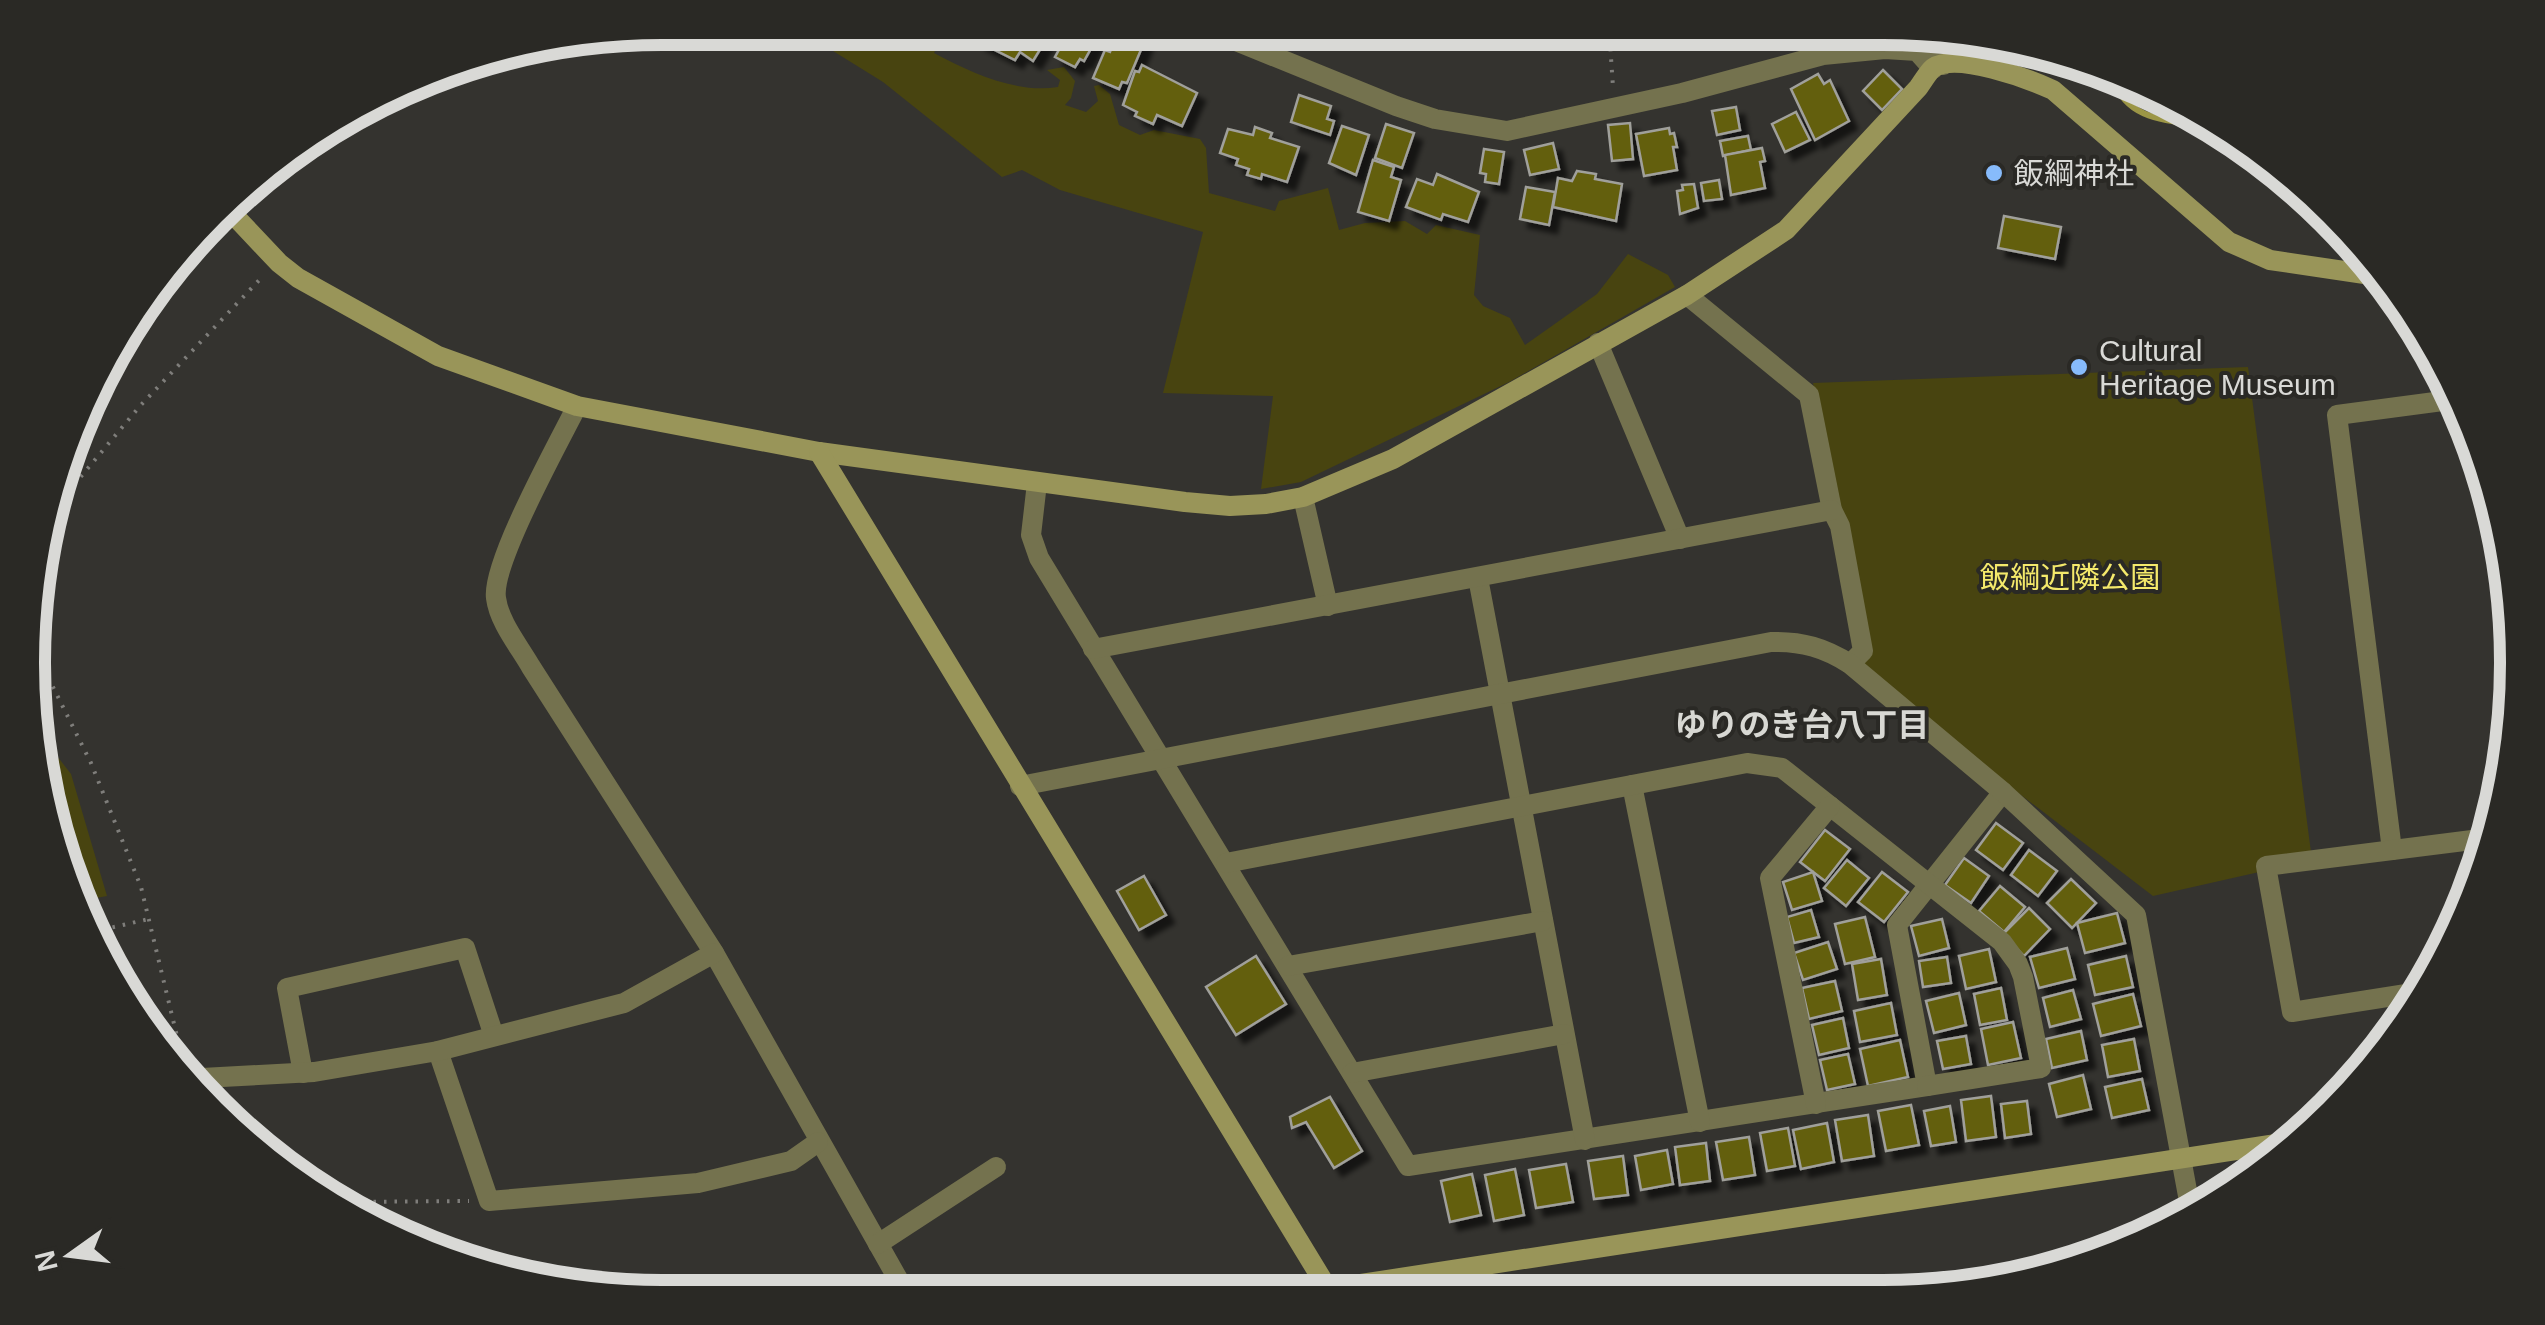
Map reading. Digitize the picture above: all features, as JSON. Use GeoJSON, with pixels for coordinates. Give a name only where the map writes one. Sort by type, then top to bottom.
{"type":"FeatureCollection","features":[{"type":"Feature","properties":{"kind":"street"},"geometry":{"type":"LineString","coordinates":[[1243,45],[1436,120],[1507,131],[1682,93],[1842,52],[1917,51],[1938,67],[1979,66],[2022,76],[2053,90],[2229,242],[2270,260],[2361,274]]}},
{"type":"Feature","properties":{"kind":"street"},"geometry":{"type":"LineString","coordinates":[[235,217],[298,278],[438,356],[577,406],[819,452],[1037,484],[1230,506],[1303,498],[1408,451],[1686,295],[1786,230],[1938,67],[1939,48]]}},
{"type":"Feature","properties":{"kind":"street"},"geometry":{"type":"LineString","coordinates":[[1686,295],[1810,395],[1863,651],[1850,664]]}},
{"type":"Feature","properties":{"kind":"street"},"geometry":{"type":"LineString","coordinates":[[1598,343],[1680,539]]}},
{"type":"Feature","properties":{"kind":"street"},"geometry":{"type":"LineString","coordinates":[[2392,850],[2337,415],[2442,401]]}},
{"type":"Feature","properties":{"kind":"street"},"geometry":{"type":"LineString","coordinates":[[577,406],[500,564],[496,597],[523,653],[714,953],[898,1280]]}},
{"type":"Feature","properties":{"kind":"street"},"geometry":{"type":"LineString","coordinates":[[819,452],[1322,1280]]}},
{"type":"Feature","properties":{"kind":"street"},"geometry":{"type":"LineString","coordinates":[[1037,484],[1032,535],[1039,558],[1408,1166],[2041,1068],[2018,964],[2002,942],[1782,768],[1758,763],[1226,863]]}},
{"type":"Feature","properties":{"kind":"street"},"geometry":{"type":"LineString","coordinates":[[1303,498],[1328,606]]}},
{"type":"Feature","properties":{"kind":"street"},"geometry":{"type":"LineString","coordinates":[[1093,649],[1832,510]]}},
{"type":"Feature","properties":{"kind":"street"},"geometry":{"type":"LineString","coordinates":[[1478,578],[1585,1140]]}},
{"type":"Feature","properties":{"kind":"street"},"geometry":{"type":"LineString","coordinates":[[1020,786],[1771,642],[1810,644],[1850,664],[2002,792],[2136,915],[2188,1199]]}},
{"type":"Feature","properties":{"kind":"street"},"geometry":{"type":"LineString","coordinates":[[1632,785],[1700,1122]]}},
{"type":"Feature","properties":{"kind":"street"},"geometry":{"type":"LineString","coordinates":[[1927,1086],[1897,925],[2002,792]]}},
{"type":"Feature","properties":{"kind":"street"},"geometry":{"type":"LineString","coordinates":[[1816,1104],[1770,878],[1830,806]]}},
{"type":"Feature","properties":{"kind":"street"},"geometry":{"type":"LineString","coordinates":[[2403,995],[2292,1012],[2266,866],[2474,840]]}},
{"type":"Feature","properties":{"kind":"street"},"geometry":{"type":"LineString","coordinates":[[1288,966],[1543,920]]}},
{"type":"Feature","properties":{"kind":"street"},"geometry":{"type":"LineString","coordinates":[[303,1073],[287,988],[465,948],[494,1036]]}},
{"type":"Feature","properties":{"kind":"street"},"geometry":{"type":"LineString","coordinates":[[205,1077],[303,1073],[438,1050],[624,1003],[714,953]]}},
{"type":"Feature","properties":{"kind":"street"},"geometry":{"type":"LineString","coordinates":[[1352,1072],[1564,1034]]}},
{"type":"Feature","properties":{"kind":"street"},"geometry":{"type":"LineString","coordinates":[[438,1050],[489,1201],[698,1182],[791,1161],[818,1142]]}},
{"type":"Feature","properties":{"kind":"street"},"geometry":{"type":"LineString","coordinates":[[1399,1280],[2266,1145]]}},
{"type":"Feature","properties":{"kind":"street"},"geometry":{"type":"LineString","coordinates":[[878,1244],[996,1168]]}},
{"type":"Feature","properties":{"kind":"path"},"geometry":{"type":"LineString","coordinates":[[1610,45],[1614,106]]}},
{"type":"Feature","properties":{"kind":"path"},"geometry":{"type":"LineString","coordinates":[[70,490],[190,350],[251,286],[279,263]]}},
{"type":"Feature","properties":{"kind":"path"},"geometry":{"type":"LineString","coordinates":[[45,672],[90,762],[141,888],[178,1044]]}},
{"type":"Feature","properties":{"kind":"path"},"geometry":{"type":"LineString","coordinates":[[106,929],[148,919]]}},
{"type":"Feature","properties":{"kind":"path"},"geometry":{"type":"LineString","coordinates":[[363,1202],[489,1201]]}},
{"type":"Feature","properties":{"kind":"green space"},"geometry":{"type":"Polygon","coordinates":[[[823,45],[938,45],[934,53],[963,67],[994,80],[1026,87],[1058,87],[1060,80],[1047,70],[1064,67],[1075,81],[1065,105],[1086,112],[1098,101],[1094,86],[1099,85],[1110,94],[1119,125],[1140,135],[1154,130],[1200,139],[1206,148],[1209,193],[1275,211],[1279,201],[1328,188],[1339,230],[1365,223],[1405,221],[1427,234],[1436,225],[1480,235],[1474,295],[1483,306],[1510,318],[1525,345],[1597,294],[1628,254],[1668,275],[1675,287],[1509,382],[1301,482],[1261,489],[1273,396],[1163,393],[1203,232],[1060,190],[1022,170],[1002,177],[883,82],[823,45]]]}},
{"type":"Feature","properties":{"kind":"green space","name":"飯綱近隣公園"},"geometry":{"type":"Polygon","coordinates":[[[2248,367],[2312,860],[2153,896],[1850,664],[1866,653],[1813,383],[2248,367]]]}},
{"type":"Feature","properties":{"kind":"green space"},"geometry":{"type":"Polygon","coordinates":[[[51,748],[71,774],[107,896],[92,899],[66,822],[51,748]]]}},
{"type":"Feature","properties":{"kind":"building"},"geometry":{"type":"Polygon","coordinates":[[[985,45],[1043,45],[1033,61],[1020,52],[1015,60],[985,45]]]}},
{"type":"Feature","properties":{"kind":"building"},"geometry":{"type":"Polygon","coordinates":[[[1062,45],[1093,45],[1084,61],[1080,59],[1075,67],[1055,57],[1062,45]]]}},
{"type":"Feature","properties":{"kind":"building"},"geometry":{"type":"Polygon","coordinates":[[[1113,45],[1143,45],[1127,83],[1122,82],[1119,89],[1093,78],[1105,50],[1110,52],[1113,45]]]}},
{"type":"Feature","properties":{"kind":"building"},"geometry":{"type":"Polygon","coordinates":[[[1142,65],[1197,93],[1182,126],[1157,115],[1153,124],[1123,105],[1135,71],[1139,72],[1142,65]]]}},
{"type":"Feature","properties":{"kind":"building"},"geometry":{"type":"Polygon","coordinates":[[[1883,70],[1902,89],[1882,110],[1863,91],[1883,70]]]}},
{"type":"Feature","properties":{"kind":"building"},"geometry":{"type":"Polygon","coordinates":[[[1818,74],[1824,84],[1830,80],[1849,121],[1815,140],[1791,89],[1818,74]]]}},
{"type":"Feature","properties":{"kind":"building"},"geometry":{"type":"Polygon","coordinates":[[[1299,95],[1331,106],[1327,119],[1334,121],[1330,135],[1291,122],[1299,95]]]}},
{"type":"Feature","properties":{"kind":"building"},"geometry":{"type":"Polygon","coordinates":[[[1736,107],[1740,130],[1717,135],[1712,111],[1736,107]]]}},
{"type":"Feature","properties":{"kind":"building"},"geometry":{"type":"Polygon","coordinates":[[[1796,112],[1810,140],[1785,152],[1772,124],[1796,112]]]}},
{"type":"Feature","properties":{"kind":"building"},"geometry":{"type":"Polygon","coordinates":[[[1630,123],[1633,159],[1612,161],[1608,125],[1630,123]]]}},
{"type":"Feature","properties":{"kind":"building"},"geometry":{"type":"Polygon","coordinates":[[[1386,124],[1414,133],[1402,168],[1375,158],[1386,124]]]}},
{"type":"Feature","properties":{"kind":"building"},"geometry":{"type":"Polygon","coordinates":[[[1342,126],[1369,135],[1356,175],[1329,163],[1342,126]]]}},
{"type":"Feature","properties":{"kind":"building"},"geometry":{"type":"Polygon","coordinates":[[[1255,127],[1272,133],[1270,138],[1299,147],[1287,182],[1262,174],[1261,179],[1247,175],[1249,169],[1236,165],[1238,159],[1220,153],[1228,129],[1253,135],[1255,127]]]}},
{"type":"Feature","properties":{"kind":"building"},"geometry":{"type":"Polygon","coordinates":[[[1669,128],[1677,147],[1673,147],[1677,170],[1644,176],[1636,134],[1669,128]]]}},
{"type":"Feature","properties":{"kind":"building"},"geometry":{"type":"Polygon","coordinates":[[[1748,136],[1751,150],[1723,156],[1720,141],[1748,136]]]}},
{"type":"Feature","properties":{"kind":"building"},"geometry":{"type":"Polygon","coordinates":[[[1553,143],[1559,169],[1530,175],[1524,150],[1553,143]]]}},
{"type":"Feature","properties":{"kind":"building"},"geometry":{"type":"Polygon","coordinates":[[[1762,148],[1765,161],[1760,162],[1765,188],[1731,195],[1725,155],[1762,148]]]}},
{"type":"Feature","properties":{"kind":"building"},"geometry":{"type":"Polygon","coordinates":[[[1484,149],[1504,152],[1499,184],[1485,182],[1486,174],[1480,173],[1484,149]]]}},
{"type":"Feature","properties":{"kind":"building"},"geometry":{"type":"Polygon","coordinates":[[[1373,160],[1394,167],[1391,177],[1401,180],[1389,221],[1358,212],[1373,160]]]}},
{"type":"Feature","properties":{"kind":"building"},"geometry":{"type":"Polygon","coordinates":[[[1577,171],[1622,184],[1616,221],[1553,207],[1558,178],[1572,181],[1577,171]]]}},
{"type":"Feature","properties":{"kind":"building"},"geometry":{"type":"Polygon","coordinates":[[[1437,174],[1479,192],[1468,222],[1443,214],[1441,220],[1406,207],[1417,179],[1433,185],[1437,174]]]}},
{"type":"Feature","properties":{"kind":"building"},"geometry":{"type":"Polygon","coordinates":[[[1719,180],[1722,199],[1704,201],[1701,183],[1719,180]]]}},
{"type":"Feature","properties":{"kind":"building"},"geometry":{"type":"Polygon","coordinates":[[[1694,184],[1698,208],[1680,214],[1677,191],[1683,190],[1682,185],[1694,184]]]}},
{"type":"Feature","properties":{"kind":"building"},"geometry":{"type":"Polygon","coordinates":[[[1526,187],[1555,192],[1549,225],[1520,219],[1526,187]]]}},
{"type":"Feature","properties":{"kind":"building"},"geometry":{"type":"Polygon","coordinates":[[[2004,216],[2061,227],[2055,259],[1998,248],[2004,216]]]}},
{"type":"Feature","properties":{"kind":"building"},"geometry":{"type":"Polygon","coordinates":[[[1996,823],[2023,843],[2003,870],[1976,850],[1996,823]]]}},
{"type":"Feature","properties":{"kind":"building"},"geometry":{"type":"Polygon","coordinates":[[[1825,830],[1850,849],[1825,881],[1800,862],[1825,830]]]}},
{"type":"Feature","properties":{"kind":"building"},"geometry":{"type":"Polygon","coordinates":[[[2029,850],[2057,871],[2038,896],[2011,875],[2029,850]]]}},
{"type":"Feature","properties":{"kind":"building"},"geometry":{"type":"Polygon","coordinates":[[[1964,858],[1989,876],[1971,903],[1945,885],[1964,858]]]}},
{"type":"Feature","properties":{"kind":"building"},"geometry":{"type":"Polygon","coordinates":[[[1847,860],[1869,878],[1846,906],[1824,888],[1847,860]]]}},
{"type":"Feature","properties":{"kind":"building"},"geometry":{"type":"Polygon","coordinates":[[[1813,872],[1822,901],[1792,910],[1783,882],[1813,872]]]}},
{"type":"Feature","properties":{"kind":"building"},"geometry":{"type":"Polygon","coordinates":[[[1882,872],[1908,892],[1884,922],[1858,902],[1882,872]]]}},
{"type":"Feature","properties":{"kind":"building"},"geometry":{"type":"Polygon","coordinates":[[[1144,876],[1166,915],[1139,930],[1117,891],[1144,876]]]}},
{"type":"Feature","properties":{"kind":"building"},"geometry":{"type":"Polygon","coordinates":[[[2071,879],[2096,903],[2072,928],[2047,903],[2071,879]]]}},
{"type":"Feature","properties":{"kind":"building"},"geometry":{"type":"Polygon","coordinates":[[[2000,886],[2025,907],[2004,932],[1979,911],[2000,886]]]}},
{"type":"Feature","properties":{"kind":"building"},"geometry":{"type":"Polygon","coordinates":[[[2029,908],[2050,929],[2024,956],[2003,934],[2029,908]]]}},
{"type":"Feature","properties":{"kind":"building"},"geometry":{"type":"Polygon","coordinates":[[[1811,910],[1819,937],[1794,943],[1787,917],[1811,910]]]}},
{"type":"Feature","properties":{"kind":"building"},"geometry":{"type":"Polygon","coordinates":[[[2117,913],[2125,943],[2085,953],[2077,923],[2117,913]]]}},
{"type":"Feature","properties":{"kind":"building"},"geometry":{"type":"Polygon","coordinates":[[[1865,917],[1875,957],[1845,964],[1835,924],[1865,917]]]}},
{"type":"Feature","properties":{"kind":"building"},"geometry":{"type":"Polygon","coordinates":[[[1942,919],[1949,948],[1919,956],[1911,926],[1942,919]]]}},
{"type":"Feature","properties":{"kind":"building"},"geometry":{"type":"Polygon","coordinates":[[[1828,942],[1837,969],[1803,980],[1794,953],[1828,942]]]}},
{"type":"Feature","properties":{"kind":"building"},"geometry":{"type":"Polygon","coordinates":[[[2067,948],[2075,979],[2039,988],[2030,957],[2067,948]]]}},
{"type":"Feature","properties":{"kind":"building"},"geometry":{"type":"Polygon","coordinates":[[[1989,949],[1996,982],[1966,989],[1959,956],[1989,949]]]}},
{"type":"Feature","properties":{"kind":"building"},"geometry":{"type":"Polygon","coordinates":[[[1256,956],[1286,1004],[1236,1035],[1206,987],[1256,956]]]}},
{"type":"Feature","properties":{"kind":"building"},"geometry":{"type":"Polygon","coordinates":[[[2126,956],[2133,987],[2095,995],[2088,965],[2126,956]]]}},
{"type":"Feature","properties":{"kind":"building"},"geometry":{"type":"Polygon","coordinates":[[[1947,957],[1951,983],[1923,987],[1919,961],[1947,957]]]}},
{"type":"Feature","properties":{"kind":"building"},"geometry":{"type":"Polygon","coordinates":[[[1881,959],[1887,995],[1858,1000],[1852,964],[1881,959]]]}},
{"type":"Feature","properties":{"kind":"building"},"geometry":{"type":"Polygon","coordinates":[[[1835,981],[1842,1011],[1809,1019],[1802,988],[1835,981]]]}},
{"type":"Feature","properties":{"kind":"building"},"geometry":{"type":"Polygon","coordinates":[[[2001,988],[2007,1020],[1980,1025],[1974,994],[2001,988]]]}},
{"type":"Feature","properties":{"kind":"building"},"geometry":{"type":"Polygon","coordinates":[[[2073,990],[2081,1019],[2050,1027],[2043,998],[2073,990]]]}},
{"type":"Feature","properties":{"kind":"building"},"geometry":{"type":"Polygon","coordinates":[[[1959,993],[1966,1025],[1934,1033],[1926,1001],[1959,993]]]}},
{"type":"Feature","properties":{"kind":"building"},"geometry":{"type":"Polygon","coordinates":[[[2133,994],[2141,1026],[2101,1036],[2093,1004],[2133,994]]]}},
{"type":"Feature","properties":{"kind":"building"},"geometry":{"type":"Polygon","coordinates":[[[1891,1003],[1897,1035],[1860,1042],[1854,1011],[1891,1003]]]}},
{"type":"Feature","properties":{"kind":"building"},"geometry":{"type":"Polygon","coordinates":[[[1843,1018],[1849,1048],[1819,1055],[1812,1025],[1843,1018]]]}},
{"type":"Feature","properties":{"kind":"building"},"geometry":{"type":"Polygon","coordinates":[[[2013,1022],[2021,1058],[1988,1065],[1981,1029],[2013,1022]]]}},
{"type":"Feature","properties":{"kind":"building"},"geometry":{"type":"Polygon","coordinates":[[[2081,1031],[2087,1060],[2052,1068],[2046,1039],[2081,1031]]]}},
{"type":"Feature","properties":{"kind":"building"},"geometry":{"type":"Polygon","coordinates":[[[1966,1036],[1971,1064],[1943,1069],[1937,1041],[1966,1036]]]}},
{"type":"Feature","properties":{"kind":"building"},"geometry":{"type":"Polygon","coordinates":[[[2134,1039],[2140,1071],[2108,1077],[2102,1045],[2134,1039]]]}},
{"type":"Feature","properties":{"kind":"building"},"geometry":{"type":"Polygon","coordinates":[[[1900,1040],[1908,1077],[1868,1086],[1860,1049],[1900,1040]]]}},
{"type":"Feature","properties":{"kind":"building"},"geometry":{"type":"Polygon","coordinates":[[[1848,1054],[1855,1084],[1827,1090],[1820,1060],[1848,1054]]]}},
{"type":"Feature","properties":{"kind":"building"},"geometry":{"type":"Polygon","coordinates":[[[2083,1075],[2091,1109],[2057,1117],[2049,1084],[2083,1075]]]}},
{"type":"Feature","properties":{"kind":"building"},"geometry":{"type":"Polygon","coordinates":[[[2142,1079],[2149,1110],[2112,1118],[2105,1087],[2142,1079]]]}},
{"type":"Feature","properties":{"kind":"building"},"geometry":{"type":"Polygon","coordinates":[[[1991,1096],[1996,1137],[1966,1141],[1961,1100],[1991,1096]]]}},
{"type":"Feature","properties":{"kind":"building"},"geometry":{"type":"Polygon","coordinates":[[[1330,1097],[1362,1151],[1334,1168],[1306,1122],[1292,1128],[1290,1117],[1330,1097]]]}},
{"type":"Feature","properties":{"kind":"building"},"geometry":{"type":"Polygon","coordinates":[[[2027,1101],[2031,1134],[2005,1138],[2001,1104],[2027,1101]]]}},
{"type":"Feature","properties":{"kind":"building"},"geometry":{"type":"Polygon","coordinates":[[[1911,1105],[1919,1145],[1886,1151],[1878,1111],[1911,1105]]]}},
{"type":"Feature","properties":{"kind":"building"},"geometry":{"type":"Polygon","coordinates":[[[1950,1106],[1956,1142],[1931,1146],[1924,1111],[1950,1106]]]}},
{"type":"Feature","properties":{"kind":"building"},"geometry":{"type":"Polygon","coordinates":[[[1868,1115],[1874,1156],[1842,1161],[1835,1120],[1868,1115]]]}},
{"type":"Feature","properties":{"kind":"building"},"geometry":{"type":"Polygon","coordinates":[[[1827,1123],[1834,1162],[1801,1169],[1793,1130],[1827,1123]]]}},
{"type":"Feature","properties":{"kind":"building"},"geometry":{"type":"Polygon","coordinates":[[[1788,1128],[1795,1166],[1767,1171],[1760,1133],[1788,1128]]]}},
{"type":"Feature","properties":{"kind":"building"},"geometry":{"type":"Polygon","coordinates":[[[1749,1137],[1755,1175],[1723,1180],[1716,1142],[1749,1137]]]}},
{"type":"Feature","properties":{"kind":"building"},"geometry":{"type":"Polygon","coordinates":[[[1706,1143],[1710,1181],[1680,1185],[1675,1147],[1706,1143]]]}},
{"type":"Feature","properties":{"kind":"building"},"geometry":{"type":"Polygon","coordinates":[[[1667,1150],[1673,1184],[1641,1190],[1635,1156],[1667,1150]]]}},
{"type":"Feature","properties":{"kind":"building"},"geometry":{"type":"Polygon","coordinates":[[[1623,1156],[1628,1195],[1594,1199],[1588,1161],[1623,1156]]]}},
{"type":"Feature","properties":{"kind":"building"},"geometry":{"type":"Polygon","coordinates":[[[1566,1164],[1573,1202],[1536,1208],[1529,1170],[1566,1164]]]}},
{"type":"Feature","properties":{"kind":"building"},"geometry":{"type":"Polygon","coordinates":[[[1515,1169],[1524,1215],[1494,1221],[1485,1175],[1515,1169]]]}},
{"type":"Feature","properties":{"kind":"building"},"geometry":{"type":"Polygon","coordinates":[[[1472,1174],[1481,1215],[1450,1222],[1441,1181],[1472,1174]]]}},
{"type":"Feature","properties":{"kind":"waterway"},"geometry":{"type":"LineString","coordinates":[[2119,92],[2139,111],[2181,122]]}},
{"type":"Feature","properties":{"kind":"place","name":"飯綱神社"},"geometry":{"type":"Point","coordinates":[1994,173]}},
{"type":"Feature","properties":{"kind":"place","name":"Cultural Heritage Museum"},"geometry":{"type":"Point","coordinates":[2079,367]}},
{"type":"Feature","properties":{"kind":"district","name":"ゆりのき台八丁目"},"geometry":{"type":"Point","coordinates":[1802,725]}}]}
